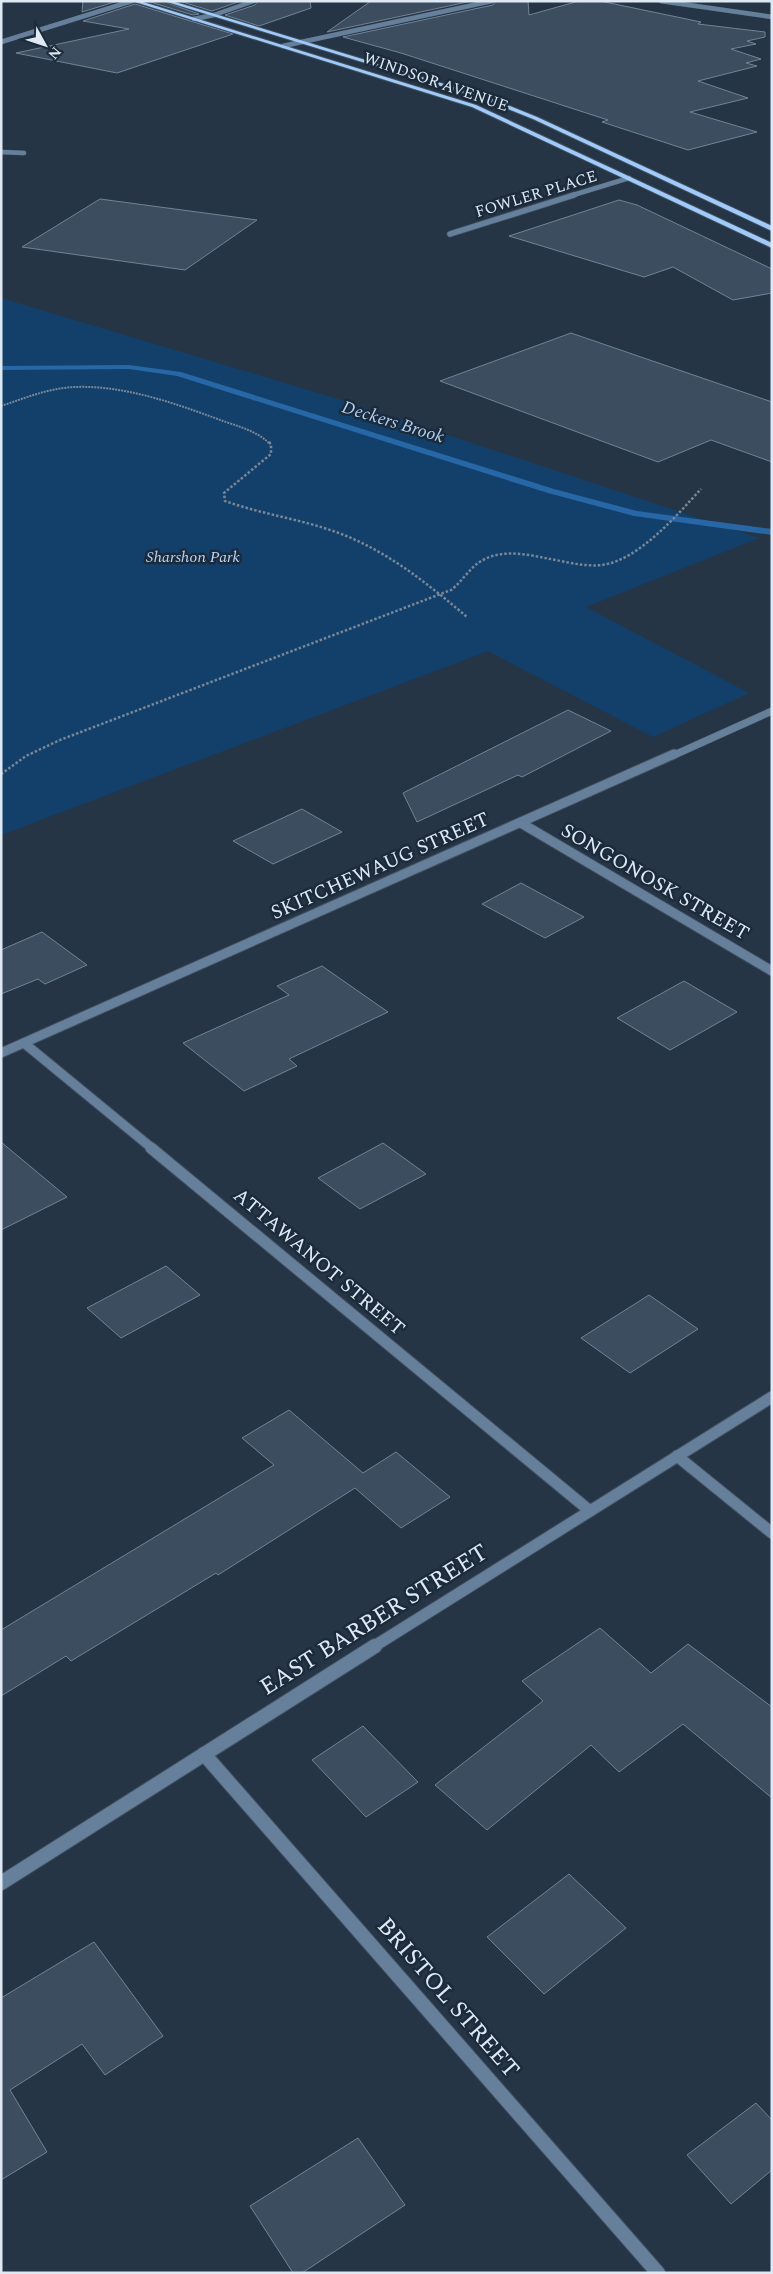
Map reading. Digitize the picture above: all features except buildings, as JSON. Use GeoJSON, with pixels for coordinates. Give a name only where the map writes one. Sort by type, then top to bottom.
{"type":"FeatureCollection","features":[{"type":"Feature","properties":{"kind":"main road","name":"WINDSOR AVENUE"},"geometry":{"type":"LineString","coordinates":[[133,1],[460,101],[500,117],[772,246]]}},
{"type":"Feature","properties":{"kind":"main road","name":"WINDSOR AVENUE"},"geometry":{"type":"LineString","coordinates":[[166,1],[488,99],[584,141],[772,229]]}},
{"type":"Feature","properties":{"kind":"main road"},"geometry":{"type":"LineString","coordinates":[[563,147],[584,141]]}},
{"type":"Feature","properties":{"kind":"street"},"geometry":{"type":"LineString","coordinates":[[1,42],[133,1]]}},
{"type":"Feature","properties":{"kind":"street"},"geometry":{"type":"LineString","coordinates":[[194,19],[214,15],[254,1]]}},
{"type":"Feature","properties":{"kind":"street"},"geometry":{"type":"LineString","coordinates":[[283,46],[492,1]]}},
{"type":"Feature","properties":{"kind":"street"},"geometry":{"type":"LineString","coordinates":[[661,1],[772,17]]}},
{"type":"Feature","properties":{"kind":"street"},"geometry":{"type":"LineString","coordinates":[[1,152],[24,153]]}},
{"type":"Feature","properties":{"kind":"street","name":"FOWLER PLACE"},"geometry":{"type":"LineString","coordinates":[[450,234],[629,178]]}},
{"type":"Feature","properties":{"kind":"street","name":"SKITCHEWAUG STREET"},"geometry":{"type":"LineString","coordinates":[[1,1053],[772,711]]}},
{"type":"Feature","properties":{"kind":"street","name":"SONGONOSK STREET"},"geometry":{"type":"LineString","coordinates":[[521,823],[772,970]]}},
{"type":"Feature","properties":{"kind":"street","name":"ATTAWANOT STREET"},"geometry":{"type":"LineString","coordinates":[[24,1043],[590,1510]]}},
{"type":"Feature","properties":{"kind":"street","name":"EAST BARBER STREET"},"geometry":{"type":"LineString","coordinates":[[1,1883],[772,1397]]}},
{"type":"Feature","properties":{"kind":"street"},"geometry":{"type":"LineString","coordinates":[[677,1456],[772,1533]]}},
{"type":"Feature","properties":{"kind":"street","name":"BRISTOL STREET"},"geometry":{"type":"LineString","coordinates":[[204,1754],[658,2273]]}},
{"type":"Feature","properties":{"kind":"path"},"geometry":{"type":"LineString","coordinates":[[1,406],[42,392],[75,387],[103,389],[168,402],[261,435],[271,444],[271,454],[224,493],[225,501],[251,511],[335,532],[376,549],[423,578],[467,617]]}},
{"type":"Feature","properties":{"kind":"path"},"geometry":{"type":"LineString","coordinates":[[1,774],[26,756],[60,740],[441,594],[462,584],[471,571],[484,559],[509,554],[547,557],[580,565],[604,564],[629,554],[649,538],[701,489]]}},
{"type":"Feature","properties":{"kind":"green space","name":"Sharshon Park"},"geometry":{"type":"Polygon","coordinates":[[[1,298],[335,398],[759,538],[586,607],[749,693],[653,737],[488,651],[1,835],[1,298]]]}},
{"type":"Feature","properties":{"kind":"waterway","name":"Deckers Brook"},"geometry":{"type":"LineString","coordinates":[[1,368],[129,367],[178,374],[551,491],[637,514],[772,532]]}}]}
